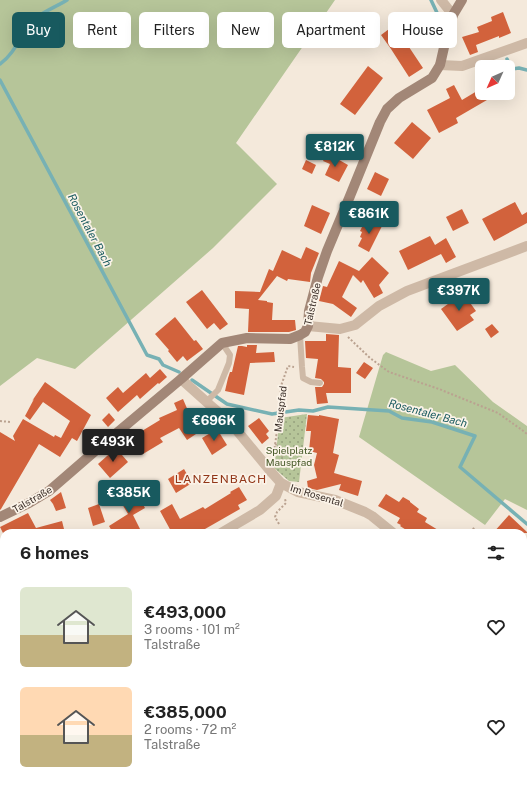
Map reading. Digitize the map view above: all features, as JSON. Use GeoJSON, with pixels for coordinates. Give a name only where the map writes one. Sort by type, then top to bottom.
{"type":"FeatureCollection","features":[{"type":"Feature","properties":{"kind":"main road","name":"Talstraße"},"geometry":{"type":"LineString","coordinates":[[454,12],[462,0]]}},
{"type":"Feature","properties":{"kind":"main road","name":"Talstraße"},"geometry":{"type":"LineString","coordinates":[[0,517],[29,503],[49,491],[222,343],[247,338],[290,339],[300,336],[305,332],[308,326],[309,311],[318,277],[380,122],[388,109],[399,98],[432,78],[440,65],[444,48]]}},
{"type":"Feature","properties":{"kind":"street"},"geometry":{"type":"LineString","coordinates":[[441,0],[450,12]]}},
{"type":"Feature","properties":{"kind":"street"},"geometry":{"type":"LineString","coordinates":[[440,65],[462,66],[527,43]]}},
{"type":"Feature","properties":{"kind":"street"},"geometry":{"type":"LineString","coordinates":[[308,326],[340,329],[354,325],[379,306],[407,291],[527,246]]}},
{"type":"Feature","properties":{"kind":"street","name":"Im Rosental"},"geometry":{"type":"LineString","coordinates":[[181,379],[211,397],[281,483],[298,492],[335,500],[365,512],[388,529]]}},
{"type":"Feature","properties":{"kind":"street"},"geometry":{"type":"LineString","coordinates":[[227,529],[260,510],[276,496],[281,483]]}},
{"type":"Feature","properties":{"kind":"lane"},"geometry":{"type":"LineString","coordinates":[[300,336],[303,378],[311,382],[320,383]]}},
{"type":"Feature","properties":{"kind":"lane"},"geometry":{"type":"LineString","coordinates":[[211,397],[218,390],[229,362],[230,356],[222,343]]}},
{"type":"Feature","properties":{"kind":"path"},"geometry":{"type":"LineString","coordinates":[[340,329],[370,358],[389,372],[439,389],[498,413],[527,434]]}},
{"type":"Feature","properties":{"kind":"path","name":"Mauspfad"},"geometry":{"type":"LineString","coordinates":[[272,473],[281,386],[288,366],[302,367]]}},
{"type":"Feature","properties":{"kind":"path"},"geometry":{"type":"LineString","coordinates":[[0,421],[10,422]]}},
{"type":"Feature","properties":{"kind":"path"},"geometry":{"type":"LineString","coordinates":[[275,444],[280,446],[282,450],[282,457]]}},
{"type":"Feature","properties":{"kind":"path"},"geometry":{"type":"LineString","coordinates":[[279,524],[275,517],[283,506]]}},
{"type":"Feature","properties":{"kind":"green space"},"geometry":{"type":"Polygon","coordinates":[[[0,0],[335,0],[327,12],[282,12],[282,48],[302,48],[236,143],[277,184],[213,248],[75,369],[37,358],[0,386],[0,0]]]}},
{"type":"Feature","properties":{"kind":"green space"},"geometry":{"type":"Polygon","coordinates":[[[386,352],[431,371],[455,365],[493,402],[527,426],[527,510],[505,499],[485,525],[359,437],[383,355],[386,352]]]}},
{"type":"Feature","properties":{"kind":"green space","name":"Spielplatz Mauspfad"},"geometry":{"type":"Polygon","coordinates":[[[307,414],[299,482],[289,481],[274,468],[280,418],[307,414]]]}},
{"type":"Feature","properties":{"kind":"building"},"geometry":{"type":"Polygon","coordinates":[[[503,12],[511,33],[476,45],[478,52],[470,55],[462,37],[479,32],[477,27],[492,21],[491,17],[503,12]]]}},
{"type":"Feature","properties":{"kind":"building"},"geometry":{"type":"Polygon","coordinates":[[[388,30],[388,45],[381,35],[388,30]]]}},
{"type":"Feature","properties":{"kind":"building"},"geometry":{"type":"Polygon","coordinates":[[[390,48],[410,48],[423,68],[409,77],[390,48]]]}},
{"type":"Feature","properties":{"kind":"building"},"geometry":{"type":"Polygon","coordinates":[[[368,66],[383,78],[355,115],[340,104],[368,66]]]}},
{"type":"Feature","properties":{"kind":"building"},"geometry":{"type":"Polygon","coordinates":[[[454,85],[462,100],[475,92],[475,100],[487,100],[456,118],[458,123],[439,133],[427,110],[450,98],[446,89],[454,85]]]}},
{"type":"Feature","properties":{"kind":"building"},"geometry":{"type":"Polygon","coordinates":[[[412,122],[431,138],[413,159],[394,143],[412,122]]]}},
{"type":"Feature","properties":{"kind":"building"},"geometry":{"type":"Polygon","coordinates":[[[327,153],[348,165],[339,182],[325,175],[330,164],[323,161],[327,153]]]}},
{"type":"Feature","properties":{"kind":"building"},"geometry":{"type":"Polygon","coordinates":[[[306,160],[316,165],[312,174],[302,169],[306,160]]]}},
{"type":"Feature","properties":{"kind":"building"},"geometry":{"type":"Polygon","coordinates":[[[375,172],[389,179],[381,196],[367,189],[375,172]]]}},
{"type":"Feature","properties":{"kind":"building"},"geometry":{"type":"Polygon","coordinates":[[[515,202],[522,215],[527,212],[527,223],[494,241],[482,219],[515,202]]]}},
{"type":"Feature","properties":{"kind":"building"},"geometry":{"type":"Polygon","coordinates":[[[312,205],[330,213],[321,234],[304,226],[312,205]]]}},
{"type":"Feature","properties":{"kind":"building"},"geometry":{"type":"Polygon","coordinates":[[[462,209],[469,223],[453,231],[446,217],[462,209]]]}},
{"type":"Feature","properties":{"kind":"building"},"geometry":{"type":"Polygon","coordinates":[[[368,219],[382,226],[369,252],[358,246],[362,238],[360,237],[362,232],[360,231],[368,219]]]}},
{"type":"Feature","properties":{"kind":"building"},"geometry":{"type":"Polygon","coordinates":[[[430,236],[435,245],[446,238],[456,257],[446,263],[441,254],[408,270],[399,251],[430,236]]]}},
{"type":"Feature","properties":{"kind":"building"},"geometry":{"type":"Polygon","coordinates":[[[306,247],[319,253],[311,273],[310,282],[288,279],[287,281],[277,276],[258,300],[273,303],[272,320],[295,320],[296,330],[289,332],[248,332],[249,309],[235,308],[235,291],[260,292],[269,269],[273,271],[282,250],[301,259],[306,247]]]}},
{"type":"Feature","properties":{"kind":"building"},"geometry":{"type":"Polygon","coordinates":[[[372,257],[389,273],[379,285],[383,293],[374,298],[363,280],[361,283],[353,275],[342,297],[357,308],[351,317],[333,304],[319,301],[323,286],[327,287],[339,261],[359,271],[372,257]]]}},
{"type":"Feature","properties":{"kind":"building"},"geometry":{"type":"Polygon","coordinates":[[[202,290],[228,324],[220,330],[214,323],[207,329],[186,302],[202,290]]]}},
{"type":"Feature","properties":{"kind":"building"},"geometry":{"type":"Polygon","coordinates":[[[463,293],[476,311],[470,315],[474,320],[457,331],[441,309],[463,293]]]}},
{"type":"Feature","properties":{"kind":"building"},"geometry":{"type":"Polygon","coordinates":[[[175,317],[194,341],[196,340],[203,349],[187,361],[183,356],[177,362],[155,334],[175,317]]]}},
{"type":"Feature","properties":{"kind":"building"},"geometry":{"type":"Polygon","coordinates":[[[492,324],[499,332],[491,338],[485,329],[492,324]]]}},
{"type":"Feature","properties":{"kind":"building"},"geometry":{"type":"Polygon","coordinates":[[[326,334],[339,335],[338,367],[351,368],[351,393],[326,393],[328,403],[317,404],[315,387],[322,387],[324,382],[321,379],[315,378],[318,359],[306,358],[305,341],[326,341],[326,334]]]}},
{"type":"Feature","properties":{"kind":"building"},"geometry":{"type":"Polygon","coordinates":[[[247,345],[257,345],[256,353],[274,352],[275,362],[250,363],[244,395],[225,391],[230,372],[232,372],[238,346],[247,347],[247,345]]]}},
{"type":"Feature","properties":{"kind":"building"},"geometry":{"type":"Polygon","coordinates":[[[364,362],[373,368],[365,379],[356,373],[364,362]]]}},
{"type":"Feature","properties":{"kind":"building"},"geometry":{"type":"Polygon","coordinates":[[[160,369],[167,377],[140,399],[137,395],[118,412],[106,398],[118,387],[123,393],[146,373],[150,378],[160,369]]]}},
{"type":"Feature","properties":{"kind":"building"},"geometry":{"type":"Polygon","coordinates":[[[45,382],[91,415],[77,441],[72,438],[60,457],[39,444],[0,510],[0,432],[15,441],[13,436],[23,419],[54,437],[55,435],[61,438],[70,421],[43,402],[30,420],[25,416],[34,399],[32,401],[45,382]]]}},
{"type":"Feature","properties":{"kind":"building"},"geometry":{"type":"Polygon","coordinates":[[[183,399],[189,413],[189,417],[187,418],[196,434],[187,440],[179,428],[160,438],[163,442],[143,454],[132,437],[160,420],[159,418],[177,410],[174,403],[183,399]]]}},
{"type":"Feature","properties":{"kind":"building"},"geometry":{"type":"Polygon","coordinates":[[[109,413],[115,420],[108,427],[102,420],[109,413]]]}},
{"type":"Feature","properties":{"kind":"building"},"geometry":{"type":"Polygon","coordinates":[[[308,415],[319,415],[339,419],[333,453],[339,455],[334,473],[362,481],[358,496],[339,490],[341,484],[317,490],[308,488],[307,481],[317,478],[314,465],[317,453],[309,451],[311,431],[306,431],[308,415]]]}},
{"type":"Feature","properties":{"kind":"building"},"geometry":{"type":"Polygon","coordinates":[[[259,418],[269,431],[266,434],[269,438],[262,444],[248,426],[259,418]]]}},
{"type":"Feature","properties":{"kind":"building"},"geometry":{"type":"Polygon","coordinates":[[[217,429],[227,445],[212,455],[202,438],[217,429]]]}},
{"type":"Feature","properties":{"kind":"building"},"geometry":{"type":"Polygon","coordinates":[[[116,448],[128,462],[110,478],[98,464],[116,448]]]}},
{"type":"Feature","properties":{"kind":"building"},"geometry":{"type":"Polygon","coordinates":[[[184,469],[192,483],[176,493],[168,479],[184,469]]]}},
{"type":"Feature","properties":{"kind":"building"},"geometry":{"type":"Polygon","coordinates":[[[239,487],[247,500],[238,505],[240,509],[205,529],[170,529],[160,511],[172,504],[180,519],[203,507],[205,509],[231,493],[230,492],[239,487]]]}},
{"type":"Feature","properties":{"kind":"building"},"geometry":{"type":"Polygon","coordinates":[[[134,488],[145,508],[133,515],[140,529],[111,529],[109,526],[128,514],[118,497],[134,488]]]}},
{"type":"Feature","properties":{"kind":"building"},"geometry":{"type":"Polygon","coordinates":[[[61,492],[66,508],[56,511],[50,500],[61,492]]]}},
{"type":"Feature","properties":{"kind":"building"},"geometry":{"type":"Polygon","coordinates":[[[386,494],[399,502],[403,497],[419,509],[417,512],[427,518],[425,522],[436,529],[405,529],[397,523],[400,518],[378,506],[386,494]]]}},
{"type":"Feature","properties":{"kind":"building"},"geometry":{"type":"Polygon","coordinates":[[[99,504],[105,522],[93,526],[88,508],[99,504]]]}},
{"type":"Feature","properties":{"kind":"building"},"geometry":{"type":"Polygon","coordinates":[[[28,513],[36,528],[62,521],[64,529],[1,529],[0,527],[28,513]]]}},
{"type":"Feature","properties":{"kind":"building"},"geometry":{"type":"Polygon","coordinates":[[[509,515],[524,529],[497,529],[509,515]]]}},
{"type":"Feature","properties":{"kind":"waterway"},"geometry":{"type":"LineString","coordinates":[[0,64],[13,51],[31,22],[67,0]]}},
{"type":"Feature","properties":{"kind":"waterway"},"geometry":{"type":"LineString","coordinates":[[431,0],[437,12]]}},
{"type":"Feature","properties":{"kind":"waterway"},"geometry":{"type":"LineString","coordinates":[[507,59],[512,69],[519,68],[527,70]]}},
{"type":"Feature","properties":{"kind":"waterway","name":"Rosentaler Bach"},"geometry":{"type":"LineString","coordinates":[[0,80],[147,355],[159,359],[163,365],[179,372]]}},
{"type":"Feature","properties":{"kind":"waterway","name":"Rosentaler Bach"},"geometry":{"type":"LineString","coordinates":[[192,380],[227,404],[272,414],[299,410],[313,411],[328,407],[389,411],[402,418],[432,422],[475,436],[460,467],[527,524]]}},
{"type":"Feature","properties":{"kind":"district","name":"LANZENBACH"},"geometry":{"type":"Point","coordinates":[221,479]}}]}
